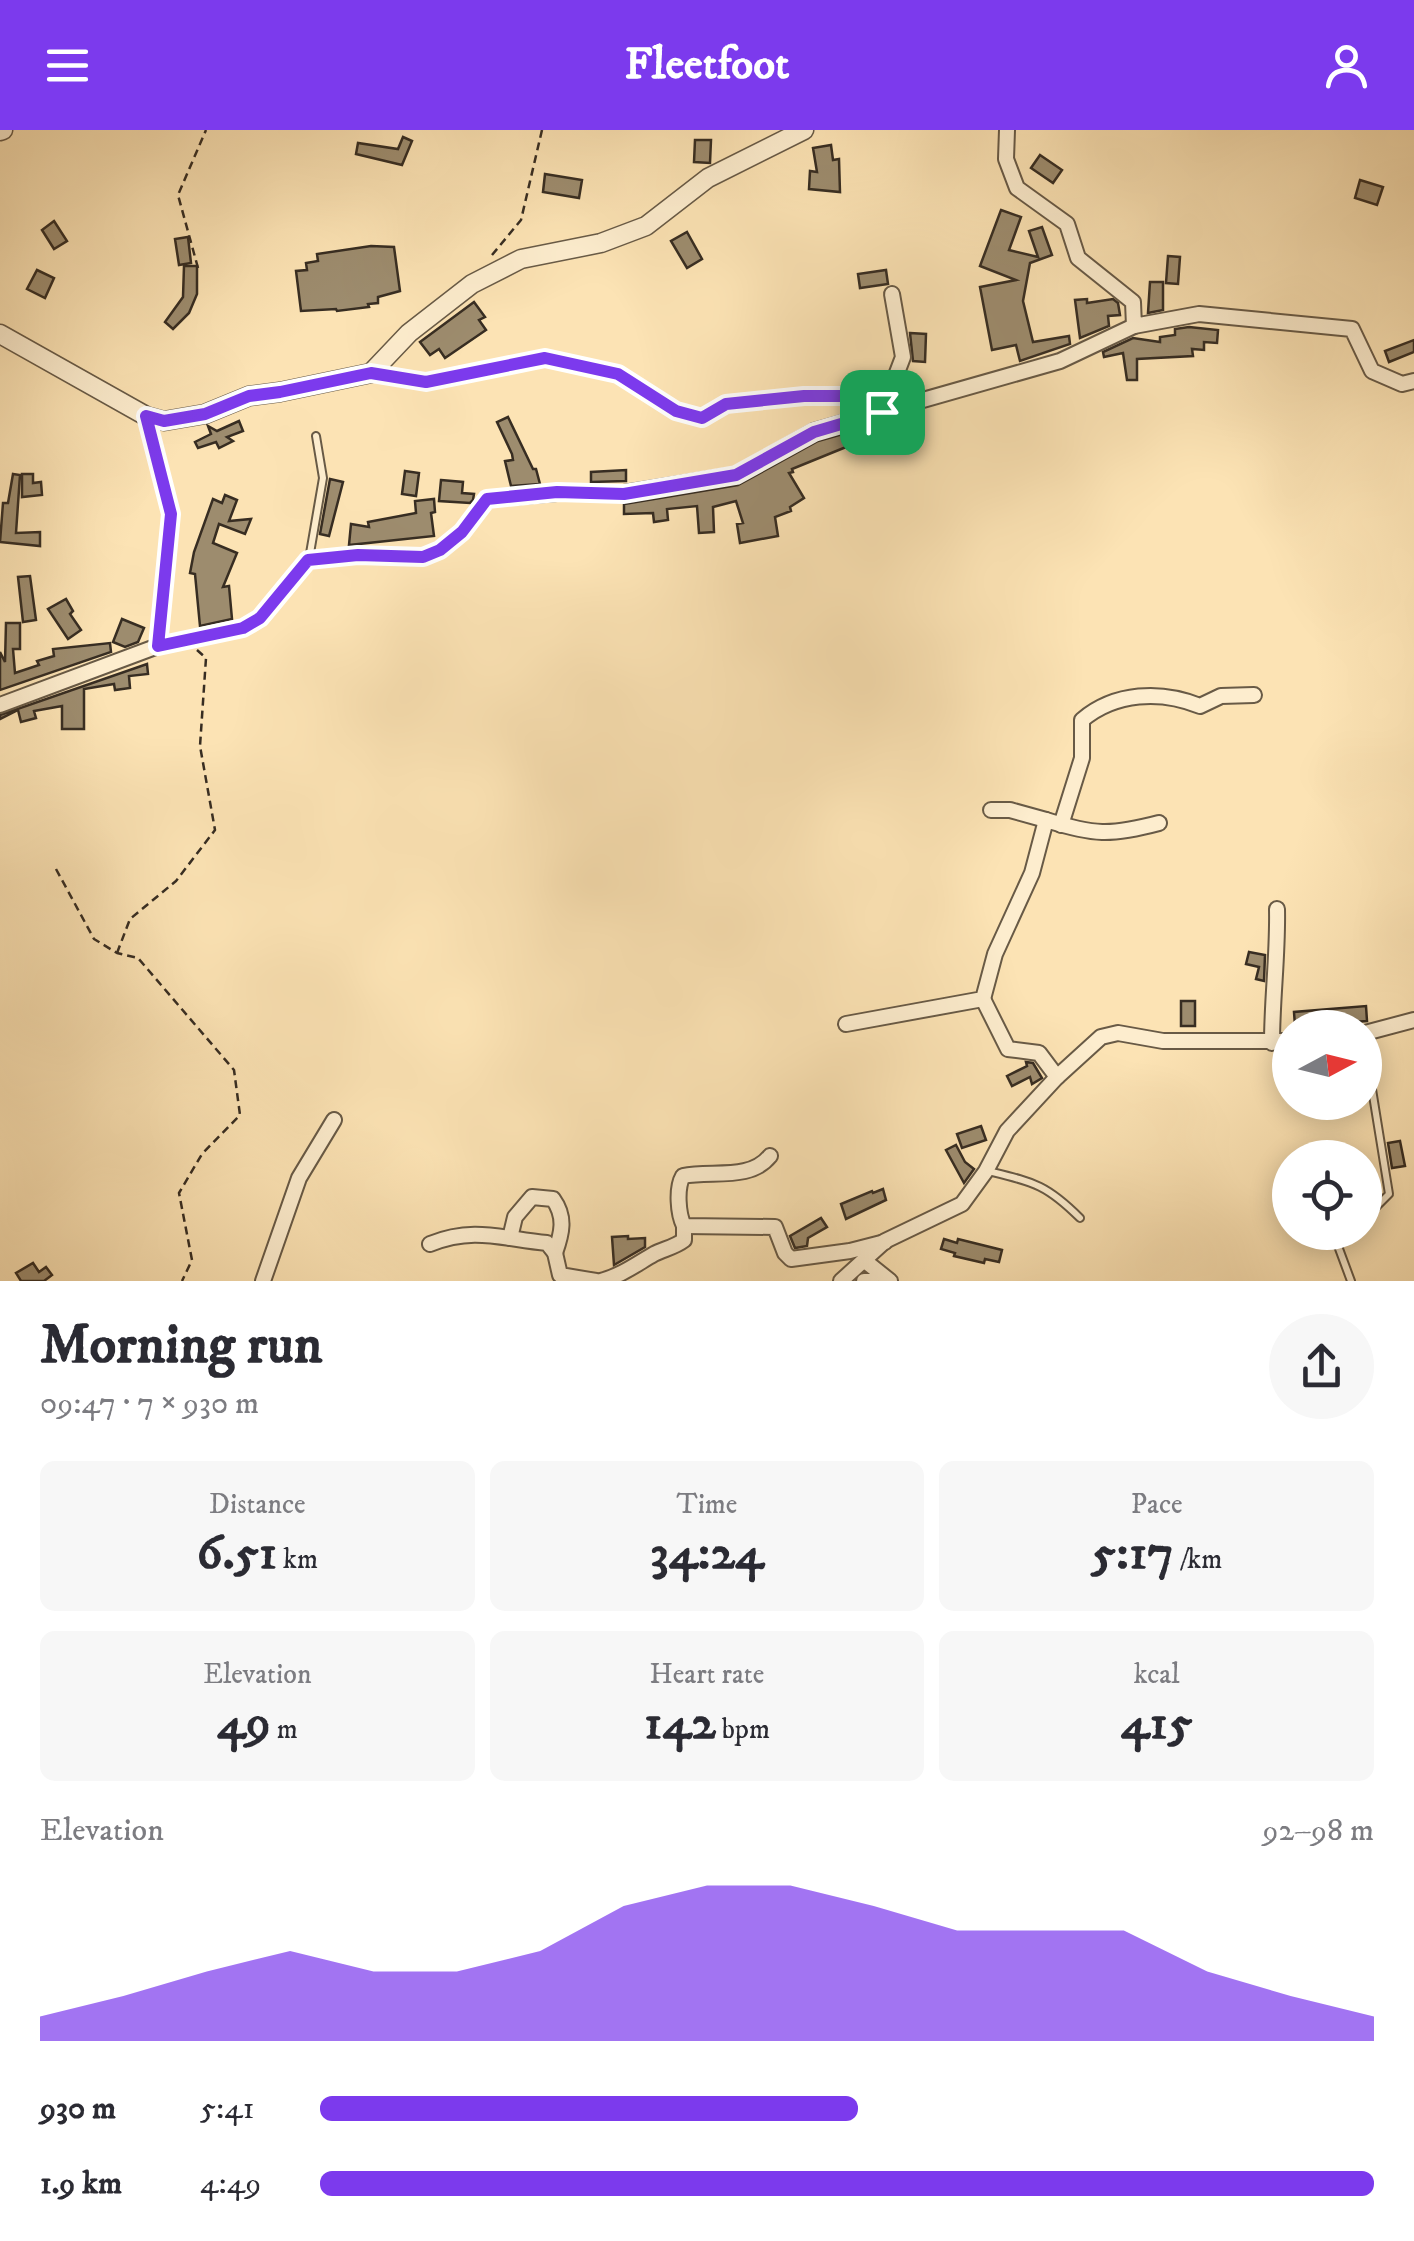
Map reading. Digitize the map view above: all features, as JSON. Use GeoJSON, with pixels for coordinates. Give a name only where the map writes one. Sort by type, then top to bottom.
{"type":"FeatureCollection","features":[{"type":"Feature","properties":{"kind":"street"},"geometry":{"type":"LineString","coordinates":[[0,334],[146,416],[164,421],[205,414],[249,396],[371,373],[409,333],[472,284],[522,258],[601,244],[646,226],[708,178],[804,130]]}},
{"type":"Feature","properties":{"kind":"street"},"geometry":{"type":"LineString","coordinates":[[1007,130],[1006,159],[1016,188],[1067,224],[1078,258],[1133,302],[1134,326]]}},
{"type":"Feature","properties":{"kind":"street"},"geometry":{"type":"LineString","coordinates":[[882,412],[903,357],[892,294]]}},
{"type":"Feature","properties":{"kind":"street"},"geometry":{"type":"LineString","coordinates":[[0,705],[158,646],[243,628],[260,618],[308,560],[358,555],[423,557],[440,550],[462,532],[487,499],[557,492],[624,494],[736,475],[814,432],[1060,360],[1134,326],[1199,314],[1352,330],[1372,371],[1402,384],[1414,381]]}},
{"type":"Feature","properties":{"kind":"street"},"geometry":{"type":"LineString","coordinates":[[146,416],[171,514],[158,646]]}},
{"type":"Feature","properties":{"kind":"street"},"geometry":{"type":"LineString","coordinates":[[1061,825],[1082,758],[1082,720],[1092,711],[1128,698],[1159,694],[1200,706],[1221,696],[1254,695]]}},
{"type":"Feature","properties":{"kind":"street"},"geometry":{"type":"LineString","coordinates":[[991,810],[1010,810],[1082,832],[1117,834],[1159,823]]}},
{"type":"Feature","properties":{"kind":"street"},"geometry":{"type":"LineString","coordinates":[[1046,820],[1032,873],[995,954],[983,1000],[1008,1049],[1038,1052],[1057,1076]]}},
{"type":"Feature","properties":{"kind":"street"},"geometry":{"type":"LineString","coordinates":[[1273,1010],[1277,909]]}},
{"type":"Feature","properties":{"kind":"street"},"geometry":{"type":"LineString","coordinates":[[846,1024],[983,1000]]}},
{"type":"Feature","properties":{"kind":"street"},"geometry":{"type":"LineString","coordinates":[[1382,1030],[1412,1024]]}},
{"type":"Feature","properties":{"kind":"street"},"geometry":{"type":"LineString","coordinates":[[684,1226],[775,1227],[791,1259],[885,1242],[962,1204],[986,1171],[1007,1131],[1057,1076],[1102,1038],[1118,1033],[1162,1041],[1272,1043]]}},
{"type":"Feature","properties":{"kind":"street"},"geometry":{"type":"LineString","coordinates":[[263,1281],[300,1178],[334,1120]]}},
{"type":"Feature","properties":{"kind":"street"},"geometry":{"type":"LineString","coordinates":[[430,1244],[451,1236],[487,1232],[547,1243],[555,1253],[560,1276],[598,1281],[626,1273],[684,1240],[679,1181],[683,1176],[748,1170],[761,1167],[770,1156]]}},
{"type":"Feature","properties":{"kind":"street"},"geometry":{"type":"LineString","coordinates":[[510,1238],[515,1217],[532,1196],[553,1199],[562,1211],[555,1253]]}},
{"type":"Feature","properties":{"kind":"street"},"geometry":{"type":"LineString","coordinates":[[841,1281],[885,1242]]}},
{"type":"Feature","properties":{"kind":"street"},"geometry":{"type":"LineString","coordinates":[[865,1261],[890,1281]]}},
{"type":"Feature","properties":{"kind":"street"},"geometry":{"type":"LineString","coordinates":[[864,1281],[872,1281]]}},
{"type":"Feature","properties":{"kind":"lane"},"geometry":{"type":"LineString","coordinates":[[371,373],[426,382],[545,358],[618,374],[676,411],[702,418],[726,404],[804,396],[844,396],[882,412]]}},
{"type":"Feature","properties":{"kind":"lane"},"geometry":{"type":"LineString","coordinates":[[308,560],[323,478],[316,436]]}},
{"type":"Feature","properties":{"kind":"lane"},"geometry":{"type":"LineString","coordinates":[[1382,1151],[1389,1194],[1382,1201]]}},
{"type":"Feature","properties":{"kind":"lane"},"geometry":{"type":"LineString","coordinates":[[986,1171],[1037,1182],[1080,1218]]}},
{"type":"Feature","properties":{"kind":"lane"},"geometry":{"type":"LineString","coordinates":[[1339,1250],[1351,1281]]}},
{"type":"Feature","properties":{"kind":"path"},"geometry":{"type":"LineString","coordinates":[[198,268],[178,195],[206,130]]}},
{"type":"Feature","properties":{"kind":"path"},"geometry":{"type":"LineString","coordinates":[[486,259],[496,253],[521,220],[542,130]]}},
{"type":"Feature","properties":{"kind":"path"},"geometry":{"type":"LineString","coordinates":[[117,953],[130,919],[176,881],[215,830],[200,746],[206,658],[177,642]]}},
{"type":"Feature","properties":{"kind":"path"},"geometry":{"type":"LineString","coordinates":[[56,869],[94,940],[117,953],[138,958],[234,1070],[240,1115],[202,1154],[178,1193],[192,1260],[182,1281]]}},
{"type":"Feature","properties":{"kind":"building"},"geometry":{"type":"Polygon","coordinates":[[[403,137],[412,141],[402,165],[356,154],[358,143],[398,149],[403,137]]]}},
{"type":"Feature","properties":{"kind":"building"},"geometry":{"type":"Polygon","coordinates":[[[695,140],[711,140],[710,163],[694,162],[695,140]]]}},
{"type":"Feature","properties":{"kind":"building"},"geometry":{"type":"Polygon","coordinates":[[[831,145],[833,160],[839,159],[840,192],[809,189],[810,171],[817,172],[813,148],[831,145]]]}},
{"type":"Feature","properties":{"kind":"building"},"geometry":{"type":"Polygon","coordinates":[[[1040,155],[1062,170],[1053,183],[1031,168],[1040,155]]]}},
{"type":"Feature","properties":{"kind":"building"},"geometry":{"type":"Polygon","coordinates":[[[545,174],[582,180],[579,198],[543,192],[545,174]]]}},
{"type":"Feature","properties":{"kind":"building"},"geometry":{"type":"Polygon","coordinates":[[[1360,180],[1383,187],[1377,205],[1355,198],[1360,180]]]}},
{"type":"Feature","properties":{"kind":"building"},"geometry":{"type":"Polygon","coordinates":[[[1001,210],[1021,217],[1009,250],[1038,257],[1029,231],[1042,227],[1052,255],[1030,263],[1023,301],[1033,342],[1069,336],[1070,344],[1020,361],[1016,345],[992,350],[980,287],[1016,280],[980,266],[1001,210]]]}},
{"type":"Feature","properties":{"kind":"building"},"geometry":{"type":"Polygon","coordinates":[[[54,221],[67,241],[54,249],[42,230],[54,221]]]}},
{"type":"Feature","properties":{"kind":"building"},"geometry":{"type":"Polygon","coordinates":[[[687,232],[702,259],[687,268],[671,241],[687,232]]]}},
{"type":"Feature","properties":{"kind":"building"},"geometry":{"type":"Polygon","coordinates":[[[188,237],[191,263],[179,265],[175,239],[188,237]]]}},
{"type":"Feature","properties":{"kind":"building"},"geometry":{"type":"Polygon","coordinates":[[[371,246],[394,247],[400,291],[378,297],[378,303],[368,304],[369,307],[301,311],[296,271],[307,270],[306,263],[318,261],[317,254],[371,246]]]}},
{"type":"Feature","properties":{"kind":"building"},"geometry":{"type":"Polygon","coordinates":[[[1168,256],[1180,257],[1178,284],[1166,283],[1168,256]]]}},
{"type":"Feature","properties":{"kind":"building"},"geometry":{"type":"Polygon","coordinates":[[[184,266],[197,266],[197,294],[189,313],[173,329],[165,322],[183,297],[184,266]]]}},
{"type":"Feature","properties":{"kind":"building"},"geometry":{"type":"Polygon","coordinates":[[[37,270],[54,278],[45,298],[27,289],[37,270]]]}},
{"type":"Feature","properties":{"kind":"building"},"geometry":{"type":"Polygon","coordinates":[[[886,270],[888,284],[860,288],[858,274],[886,270]]]}},
{"type":"Feature","properties":{"kind":"building"},"geometry":{"type":"Polygon","coordinates":[[[1150,282],[1163,282],[1163,310],[1148,313],[1150,282]]]}},
{"type":"Feature","properties":{"kind":"building"},"geometry":{"type":"Polygon","coordinates":[[[1087,299],[1087,303],[1113,299],[1120,315],[1108,316],[1109,326],[1080,338],[1075,300],[1087,299]]]}},
{"type":"Feature","properties":{"kind":"building"},"geometry":{"type":"Polygon","coordinates":[[[474,302],[485,317],[479,320],[486,330],[445,358],[439,349],[430,355],[420,342],[474,302]]]}},
{"type":"Feature","properties":{"kind":"building"},"geometry":{"type":"Polygon","coordinates":[[[1175,329],[1218,330],[1217,343],[1204,342],[1204,350],[1192,349],[1193,356],[1137,359],[1137,380],[1127,380],[1123,353],[1104,357],[1103,352],[1133,338],[1160,342],[1160,337],[1175,335],[1175,329]]]}},
{"type":"Feature","properties":{"kind":"building"},"geometry":{"type":"Polygon","coordinates":[[[910,333],[926,334],[925,362],[913,361],[910,333]]]}},
{"type":"Feature","properties":{"kind":"building"},"geometry":{"type":"Polygon","coordinates":[[[1414,340],[1414,352],[1389,362],[1385,351],[1414,340]]]}},
{"type":"Feature","properties":{"kind":"building"},"geometry":{"type":"Polygon","coordinates":[[[917,413],[919,420],[849,441],[851,445],[792,469],[789,473],[804,498],[790,507],[791,511],[775,517],[778,536],[740,543],[737,524],[743,523],[736,501],[713,507],[714,532],[699,533],[697,506],[667,509],[668,520],[654,522],[653,513],[624,514],[624,504],[738,485],[818,441],[917,413]]]}},
{"type":"Feature","properties":{"kind":"building"},"geometry":{"type":"Polygon","coordinates":[[[508,417],[540,484],[511,486],[505,461],[513,460],[512,454],[497,422],[508,417]]]}},
{"type":"Feature","properties":{"kind":"building"},"geometry":{"type":"Polygon","coordinates":[[[239,421],[243,431],[227,437],[233,441],[219,448],[216,442],[198,448],[195,442],[211,434],[208,426],[217,431],[239,421]]]}},
{"type":"Feature","properties":{"kind":"building"},"geometry":{"type":"Polygon","coordinates":[[[626,470],[626,481],[591,482],[591,472],[626,470]]]}},
{"type":"Feature","properties":{"kind":"building"},"geometry":{"type":"Polygon","coordinates":[[[405,471],[419,473],[416,496],[402,494],[405,471]]]}},
{"type":"Feature","properties":{"kind":"building"},"geometry":{"type":"Polygon","coordinates":[[[13,474],[20,475],[16,533],[40,532],[40,546],[0,542],[3,503],[8,503],[13,474]]]}},
{"type":"Feature","properties":{"kind":"building"},"geometry":{"type":"Polygon","coordinates":[[[22,474],[33,474],[33,483],[41,482],[42,495],[22,497],[22,474]]]}},
{"type":"Feature","properties":{"kind":"building"},"geometry":{"type":"Polygon","coordinates":[[[330,479],[343,482],[329,536],[320,534],[330,479]]]}},
{"type":"Feature","properties":{"kind":"building"},"geometry":{"type":"Polygon","coordinates":[[[441,480],[463,482],[462,493],[474,494],[473,500],[439,501],[441,480]]]}},
{"type":"Feature","properties":{"kind":"building"},"geometry":{"type":"Polygon","coordinates":[[[225,495],[237,500],[229,521],[251,519],[245,534],[219,524],[213,543],[237,553],[223,587],[229,586],[232,619],[200,626],[195,574],[190,573],[194,552],[213,499],[222,503],[225,495]]]}},
{"type":"Feature","properties":{"kind":"building"},"geometry":{"type":"Polygon","coordinates":[[[434,499],[434,536],[349,545],[351,524],[369,527],[368,522],[416,513],[415,501],[434,499]]]}},
{"type":"Feature","properties":{"kind":"building"},"geometry":{"type":"Polygon","coordinates":[[[30,576],[36,620],[23,622],[18,577],[30,576]]]}},
{"type":"Feature","properties":{"kind":"building"},"geometry":{"type":"Polygon","coordinates":[[[66,599],[81,630],[68,639],[48,609],[66,599]]]}},
{"type":"Feature","properties":{"kind":"building"},"geometry":{"type":"Polygon","coordinates":[[[122,619],[144,628],[138,642],[125,647],[113,642],[122,619]]]}},
{"type":"Feature","properties":{"kind":"building"},"geometry":{"type":"Polygon","coordinates":[[[6,623],[20,623],[20,649],[13,649],[15,673],[54,656],[53,649],[110,643],[111,652],[0,690],[0,652],[5,662],[6,623]]]}},
{"type":"Feature","properties":{"kind":"building"},"geometry":{"type":"Polygon","coordinates":[[[147,664],[148,674],[129,676],[130,688],[115,690],[114,684],[84,689],[84,729],[62,729],[62,706],[34,711],[36,718],[21,722],[18,710],[0,719],[0,715],[147,664]]]}},
{"type":"Feature","properties":{"kind":"building"},"geometry":{"type":"Polygon","coordinates":[[[1249,952],[1265,955],[1264,981],[1256,979],[1259,967],[1246,964],[1249,952]]]}},
{"type":"Feature","properties":{"kind":"building"},"geometry":{"type":"Polygon","coordinates":[[[1181,1001],[1195,1001],[1195,1026],[1181,1026],[1181,1001]]]}},
{"type":"Feature","properties":{"kind":"building"},"geometry":{"type":"Polygon","coordinates":[[[1366,1006],[1366,1010],[1318,1010],[1366,1006]]]}},
{"type":"Feature","properties":{"kind":"building"},"geometry":{"type":"Polygon","coordinates":[[[1026,1062],[1033,1063],[1042,1078],[1032,1084],[1030,1077],[1012,1086],[1007,1076],[1027,1066],[1026,1062]]]}},
{"type":"Feature","properties":{"kind":"building"},"geometry":{"type":"Polygon","coordinates":[[[981,1126],[986,1140],[962,1148],[957,1134],[981,1126]]]}},
{"type":"Feature","properties":{"kind":"building"},"geometry":{"type":"Polygon","coordinates":[[[1400,1141],[1405,1166],[1392,1168],[1388,1143],[1400,1141]]]}},
{"type":"Feature","properties":{"kind":"building"},"geometry":{"type":"Polygon","coordinates":[[[956,1145],[974,1169],[964,1183],[946,1150],[956,1145]]]}},
{"type":"Feature","properties":{"kind":"building"},"geometry":{"type":"Polygon","coordinates":[[[883,1189],[886,1200],[846,1219],[841,1204],[883,1189]]]}},
{"type":"Feature","properties":{"kind":"building"},"geometry":{"type":"Polygon","coordinates":[[[821,1218],[827,1227],[808,1238],[807,1246],[795,1248],[790,1236],[821,1218]]]}},
{"type":"Feature","properties":{"kind":"building"},"geometry":{"type":"Polygon","coordinates":[[[612,1237],[645,1238],[645,1247],[614,1265],[612,1237]]]}},
{"type":"Feature","properties":{"kind":"building"},"geometry":{"type":"Polygon","coordinates":[[[944,1239],[1002,1250],[999,1262],[954,1256],[955,1253],[941,1249],[944,1239]]]}},
{"type":"Feature","properties":{"kind":"building"},"geometry":{"type":"Polygon","coordinates":[[[33,1263],[39,1272],[46,1267],[52,1275],[44,1281],[21,1281],[16,1273],[33,1263]]]}},
{"type":"Feature","properties":{"kind":"route"},"geometry":{"type":"LineString","coordinates":[[545,358],[618,374],[676,411],[702,418],[726,404],[804,396],[844,396],[882,412],[814,432],[736,475],[624,494],[557,492],[487,499],[462,532],[440,550],[423,557],[358,555],[308,560],[260,618],[243,628],[158,646],[171,514],[146,416],[164,421],[205,414],[263,392],[371,373],[426,382],[545,358]]}}]}
